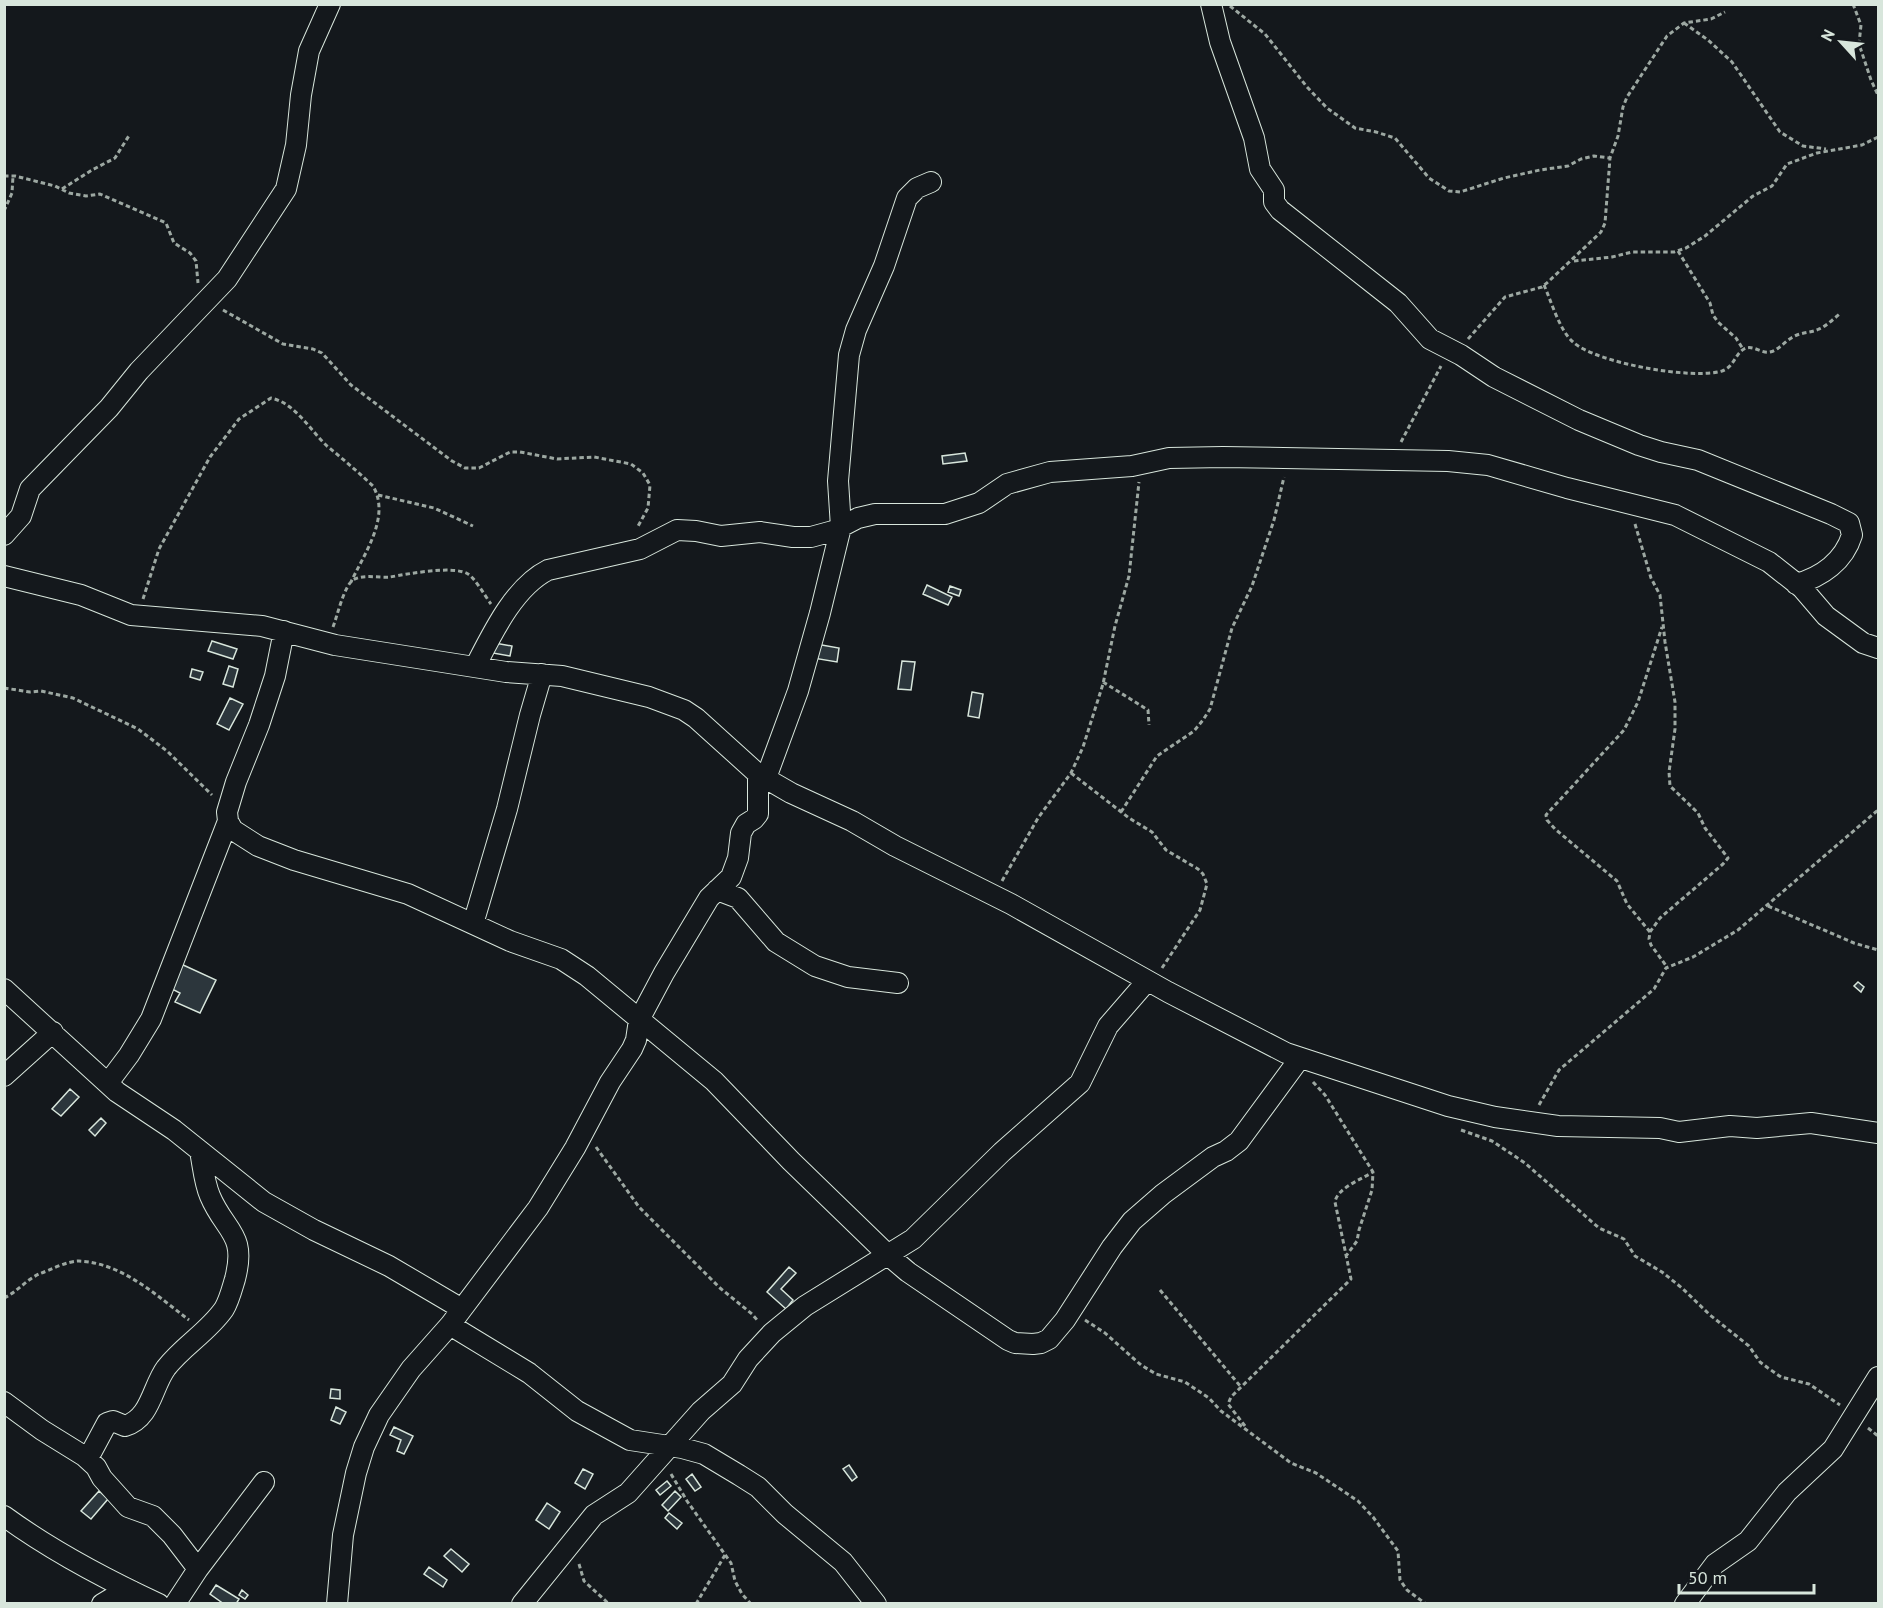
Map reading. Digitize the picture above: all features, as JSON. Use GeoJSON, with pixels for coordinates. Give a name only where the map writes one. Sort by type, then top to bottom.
{"type":"FeatureCollection","features":[{"type":"Feature","properties":{"kind":"street"},"geometry":{"type":"LineString","coordinates":[[4,535],[21,516],[30,489],[96,422],[140,371],[227,279],[286,189],[296,145],[301,94],[309,51],[330,4]]}},
{"type":"Feature","properties":{"kind":"street"},"geometry":{"type":"LineString","coordinates":[[1211,4],[1220,42],[1254,138],[1260,169],[1274,190],[1276,207],[1398,303],[1430,339],[1451,349],[1494,377],[1579,420],[1650,449],[1698,460],[1849,523],[1852,535],[1843,554],[1828,571],[1796,584]]}},
{"type":"Feature","properties":{"kind":"street"},"geometry":{"type":"LineString","coordinates":[[337,1604],[343,1535],[356,1473],[364,1447],[379,1416],[411,1369],[450,1325],[534,1215],[636,1040],[639,1020],[664,973],[709,898],[731,877],[738,858],[741,833],[746,824],[758,814],[762,776],[798,691],[841,527],[838,481],[849,355],[856,330],[884,267],[907,198],[917,188],[931,182]]}},
{"type":"Feature","properties":{"kind":"street"},"geometry":{"type":"LineString","coordinates":[[475,667],[501,617],[531,582],[541,574],[548,570],[640,549],[677,530],[721,536],[760,532],[811,537],[841,527],[858,518],[875,514],[945,514],[978,503],[1007,484],[1050,472],[1140,464],[1169,458],[1287,457],[1365,461],[1448,461],[1488,465],[1567,489],[1628,502],[1675,515],[1769,562],[1796,584],[1826,616],[1863,643],[1878,648]]}},
{"type":"Feature","properties":{"kind":"street"},"geometry":{"type":"LineString","coordinates":[[4,576],[81,595],[121,612],[262,626],[328,643],[506,672],[542,674],[589,681],[649,697],[684,710],[696,718],[762,776],[791,793],[852,821],[895,846],[994,895],[1168,992],[1298,1060],[1448,1106],[1496,1117],[1558,1126],[1660,1128],[1679,1132],[1730,1126],[1757,1128],[1811,1123],[1878,1133]]}},
{"type":"Feature","properties":{"kind":"street"},"geometry":{"type":"LineString","coordinates":[[108,1083],[129,1055],[151,1019],[227,816],[236,782],[259,725],[284,631]]}},
{"type":"Feature","properties":{"kind":"street"},"geometry":{"type":"LineString","coordinates":[[473,924],[507,809],[542,674]]}},
{"type":"Feature","properties":{"kind":"street"},"geometry":{"type":"LineString","coordinates":[[227,816],[233,830],[258,846],[294,860],[408,894],[510,941],[561,959],[587,976],[714,1081],[791,1161],[888,1255],[908,1272],[1015,1343],[1041,1343],[1049,1339],[1072,1310],[1112,1247],[1132,1221],[1163,1194],[1239,1141],[1298,1060]]}},
{"type":"Feature","properties":{"kind":"street"},"geometry":{"type":"LineString","coordinates":[[717,890],[738,898],[776,942],[815,966],[848,977],[898,983]]}},
{"type":"Feature","properties":{"kind":"street"},"geometry":{"type":"LineString","coordinates":[[522,1604],[597,1512],[628,1493],[701,1412],[732,1384],[748,1359],[772,1333],[805,1306],[913,1239],[1002,1152],[1080,1083],[1108,1026],[1148,981]]}},
{"type":"Feature","properties":{"kind":"street"},"geometry":{"type":"LineString","coordinates":[[4,989],[117,1092],[174,1130],[264,1202],[314,1230],[388,1266],[462,1309]]}},
{"type":"Feature","properties":{"kind":"street"},"geometry":{"type":"LineString","coordinates":[[4,1076],[53,1032]]}},
{"type":"Feature","properties":{"kind":"street"},"geometry":{"type":"LineString","coordinates":[[84,1456],[92,1451],[107,1423],[113,1421],[125,1426],[137,1419],[150,1403],[164,1372],[175,1357],[205,1332],[225,1308],[240,1255],[228,1226],[210,1197],[200,1151]]}},
{"type":"Feature","properties":{"kind":"street"},"geometry":{"type":"LineString","coordinates":[[450,1325],[529,1373],[577,1411],[630,1440],[665,1451],[704,1454],[758,1487],[785,1514],[843,1562],[876,1604]]}},
{"type":"Feature","properties":{"kind":"street"},"geometry":{"type":"LineString","coordinates":[[1685,1604],[1715,1564],[1748,1541],[1787,1492],[1833,1449],[1878,1377]]}},
{"type":"Feature","properties":{"kind":"street"},"geometry":{"type":"LineString","coordinates":[[4,1402],[42,1430],[84,1456],[96,1467],[102,1478],[128,1507],[153,1516],[172,1535],[198,1569]]}},
{"type":"Feature","properties":{"kind":"street"},"geometry":{"type":"LineString","coordinates":[[175,1604],[198,1569],[264,1482]]}},
{"type":"Feature","properties":{"kind":"street"},"geometry":{"type":"LineString","coordinates":[[4,1516],[106,1579],[159,1604]]}},
{"type":"Feature","properties":{"kind":"street"},"geometry":{"type":"LineString","coordinates":[[102,1604],[117,1595],[132,1591]]}},
{"type":"Feature","properties":{"kind":"path"},"geometry":{"type":"LineString","coordinates":[[1229,4],[1264,34],[1327,108],[1355,128],[1395,138],[1429,178],[1449,191],[1460,192],[1504,178],[1568,166],[1581,159],[1594,156],[1611,158]]}},
{"type":"Feature","properties":{"kind":"path"},"geometry":{"type":"LineString","coordinates":[[1853,4],[1861,25],[1858,44],[1878,95]]}},
{"type":"Feature","properties":{"kind":"path"},"geometry":{"type":"LineString","coordinates":[[1392,460],[1444,358],[1451,349],[1467,340],[1505,297],[1544,285],[1573,261],[1604,227],[1611,158],[1623,107],[1627,97],[1667,36],[1684,23],[1711,19],[1725,12]]}},
{"type":"Feature","properties":{"kind":"path"},"geometry":{"type":"LineString","coordinates":[[1684,23],[1708,40],[1732,62],[1780,132],[1803,146],[1831,150]]}},
{"type":"Feature","properties":{"kind":"path"},"geometry":{"type":"LineString","coordinates":[[62,189],[115,158],[129,134]]}},
{"type":"Feature","properties":{"kind":"path"},"geometry":{"type":"LineString","coordinates":[[1573,261],[1612,257],[1632,252],[1678,251],[1705,236],[1752,196],[1772,186],[1787,164],[1816,153],[1862,145],[1878,136]]}},
{"type":"Feature","properties":{"kind":"path"},"geometry":{"type":"LineString","coordinates":[[4,176],[55,186],[69,193],[86,196],[100,194],[166,223],[174,243],[190,253],[196,261],[200,291],[207,301],[283,344],[313,349],[322,353],[351,385],[452,461],[465,468],[479,468],[510,452],[529,453],[557,459],[594,457],[631,464],[643,473],[650,486],[648,508],[635,531]]}},
{"type":"Feature","properties":{"kind":"path"},"geometry":{"type":"LineString","coordinates":[[4,211],[12,193],[13,176]]}},
{"type":"Feature","properties":{"kind":"path"},"geometry":{"type":"LineString","coordinates":[[1678,251],[1710,303],[1713,315],[1736,338],[1743,349]]}},
{"type":"Feature","properties":{"kind":"path"},"geometry":{"type":"LineString","coordinates":[[1544,285],[1571,341],[1599,357],[1675,373],[1712,373],[1724,370],[1731,366],[1743,349],[1749,347],[1767,353],[1794,336],[1820,329],[1841,313]]}},
{"type":"Feature","properties":{"kind":"path"},"geometry":{"type":"LineString","coordinates":[[138,615],[159,549],[210,457],[239,419],[271,398],[279,400],[294,411],[326,445],[373,486],[381,507],[376,526],[351,582],[328,643]]}},
{"type":"Feature","properties":{"kind":"path"},"geometry":{"type":"LineString","coordinates":[[1121,812],[1157,756],[1194,731],[1210,709],[1232,628],[1252,586],[1274,520],[1287,457]]}},
{"type":"Feature","properties":{"kind":"path"},"geometry":{"type":"LineString","coordinates":[[994,895],[1038,818],[1071,773],[1083,747],[1103,682],[1129,576],[1140,464]]}},
{"type":"Feature","properties":{"kind":"path"},"geometry":{"type":"LineString","coordinates":[[378,495],[434,508],[473,526]]}},
{"type":"Feature","properties":{"kind":"path"},"geometry":{"type":"LineString","coordinates":[[1628,502],[1652,578],[1660,595],[1675,702],[1675,729],[1669,772],[1670,786],[1698,813],[1728,858],[1660,918],[1650,932],[1651,945],[1667,967]]}},
{"type":"Feature","properties":{"kind":"path"},"geometry":{"type":"LineString","coordinates":[[351,582],[364,577],[459,571],[472,577],[501,617]]}},
{"type":"Feature","properties":{"kind":"path"},"geometry":{"type":"LineString","coordinates":[[1650,932],[1627,904],[1617,881],[1555,829],[1545,815],[1624,730],[1638,702],[1663,625]]}},
{"type":"Feature","properties":{"kind":"path"},"geometry":{"type":"LineString","coordinates":[[1103,682],[1148,710],[1149,725]]}},
{"type":"Feature","properties":{"kind":"path"},"geometry":{"type":"LineString","coordinates":[[4,688],[30,692],[41,691],[73,698],[138,729],[167,751],[227,816]]}},
{"type":"Feature","properties":{"kind":"path"},"geometry":{"type":"LineString","coordinates":[[1071,773],[1121,812],[1152,832],[1166,849],[1198,869],[1207,884],[1200,910],[1162,967],[1168,992]]}},
{"type":"Feature","properties":{"kind":"path"},"geometry":{"type":"LineString","coordinates":[[1528,1121],[1559,1070],[1654,989],[1667,967],[1693,957],[1718,943],[1768,906],[1878,810]]}},
{"type":"Feature","properties":{"kind":"path"},"geometry":{"type":"LineString","coordinates":[[1768,906],[1854,943],[1878,950]]}},
{"type":"Feature","properties":{"kind":"path"},"geometry":{"type":"LineString","coordinates":[[1298,1060],[1325,1095],[1373,1172],[1372,1190],[1357,1241],[1346,1256]]}},
{"type":"Feature","properties":{"kind":"path"},"geometry":{"type":"LineString","coordinates":[[586,1126],[599,1153],[639,1207],[720,1288],[758,1320],[761,1329],[761,1345]]}},
{"type":"Feature","properties":{"kind":"path"},"geometry":{"type":"LineString","coordinates":[[1459,1129],[1481,1136],[1500,1146],[1525,1163],[1599,1228],[1624,1239],[1635,1256],[1662,1272],[1682,1288],[1710,1315],[1749,1346],[1760,1362],[1768,1368],[1781,1377],[1809,1384],[1855,1414]]}},
{"type":"Feature","properties":{"kind":"path"},"geometry":{"type":"LineString","coordinates":[[1248,1429],[1228,1402],[1350,1282],[1336,1197],[1373,1172]]}},
{"type":"Feature","properties":{"kind":"path"},"geometry":{"type":"LineString","coordinates":[[4,1298],[14,1294],[36,1275],[76,1261],[104,1266],[128,1275],[205,1332]]}},
{"type":"Feature","properties":{"kind":"path"},"geometry":{"type":"LineString","coordinates":[[1160,1290],[1241,1387]]}},
{"type":"Feature","properties":{"kind":"path"},"geometry":{"type":"LineString","coordinates":[[1072,1310],[1105,1334],[1141,1365],[1156,1374],[1185,1382],[1209,1398],[1221,1411],[1291,1463],[1316,1473],[1358,1501],[1398,1551],[1400,1580],[1407,1590],[1426,1604]]}},
{"type":"Feature","properties":{"kind":"path"},"geometry":{"type":"LineString","coordinates":[[665,1451],[687,1501],[731,1563],[735,1581],[751,1604]]}},
{"type":"Feature","properties":{"kind":"path"},"geometry":{"type":"LineString","coordinates":[[576,1538],[580,1571],[584,1581],[609,1604]]}},
{"type":"Feature","properties":{"kind":"path"},"geometry":{"type":"LineString","coordinates":[[696,1604],[725,1555]]}},
{"type":"Feature","properties":{"kind":"building"},"geometry":{"type":"Polygon","coordinates":[[[965,453],[967,461],[943,464],[942,456],[965,453]]]}},
{"type":"Feature","properties":{"kind":"building"},"geometry":{"type":"Polygon","coordinates":[[[927,585],[952,597],[948,605],[923,594],[927,585]]]}},
{"type":"Feature","properties":{"kind":"building"},"geometry":{"type":"Polygon","coordinates":[[[950,586],[961,590],[959,596],[948,592],[950,586]]]}},
{"type":"Feature","properties":{"kind":"building"},"geometry":{"type":"Polygon","coordinates":[[[212,641],[237,649],[233,659],[208,651],[212,641]]]}},
{"type":"Feature","properties":{"kind":"building"},"geometry":{"type":"Polygon","coordinates":[[[489,642],[512,646],[510,656],[487,652],[489,642]]]}},
{"type":"Feature","properties":{"kind":"building"},"geometry":{"type":"Polygon","coordinates":[[[816,644],[839,648],[837,662],[813,658],[816,644]]]}},
{"type":"Feature","properties":{"kind":"building"},"geometry":{"type":"Polygon","coordinates":[[[902,661],[915,662],[911,690],[898,689],[902,661]]]}},
{"type":"Feature","properties":{"kind":"building"},"geometry":{"type":"Polygon","coordinates":[[[229,666],[238,669],[233,687],[223,684],[229,666]]]}},
{"type":"Feature","properties":{"kind":"building"},"geometry":{"type":"Polygon","coordinates":[[[192,669],[203,672],[200,680],[190,677],[192,669]]]}},
{"type":"Feature","properties":{"kind":"building"},"geometry":{"type":"Polygon","coordinates":[[[972,692],[983,694],[979,718],[968,716],[972,692]]]}},
{"type":"Feature","properties":{"kind":"building"},"geometry":{"type":"Polygon","coordinates":[[[230,698],[243,704],[229,730],[217,724],[230,698]]]}},
{"type":"Feature","properties":{"kind":"building"},"geometry":{"type":"Polygon","coordinates":[[[181,964],[216,980],[200,1013],[175,1002],[180,993],[170,988],[181,964]]]}},
{"type":"Feature","properties":{"kind":"building"},"geometry":{"type":"Polygon","coordinates":[[[1858,982],[1864,987],[1861,992],[1854,986],[1858,982]]]}},
{"type":"Feature","properties":{"kind":"building"},"geometry":{"type":"Polygon","coordinates":[[[70,1089],[79,1097],[61,1116],[52,1109],[70,1089]]]}},
{"type":"Feature","properties":{"kind":"building"},"geometry":{"type":"Polygon","coordinates":[[[101,1118],[106,1123],[95,1136],[89,1130],[101,1118]]]}},
{"type":"Feature","properties":{"kind":"building"},"geometry":{"type":"Polygon","coordinates":[[[789,1267],[796,1273],[781,1289],[793,1300],[786,1309],[767,1292],[789,1267]]]}},
{"type":"Feature","properties":{"kind":"building"},"geometry":{"type":"Polygon","coordinates":[[[331,1389],[340,1390],[340,1399],[330,1398],[331,1389]]]}},
{"type":"Feature","properties":{"kind":"building"},"geometry":{"type":"Polygon","coordinates":[[[336,1407],[346,1412],[340,1424],[331,1420],[336,1407]]]}},
{"type":"Feature","properties":{"kind":"building"},"geometry":{"type":"Polygon","coordinates":[[[394,1427],[413,1436],[404,1454],[397,1451],[401,1440],[390,1435],[394,1427]]]}},
{"type":"Feature","properties":{"kind":"building"},"geometry":{"type":"Polygon","coordinates":[[[849,1465],[857,1477],[852,1481],[843,1469],[849,1465]]]}},
{"type":"Feature","properties":{"kind":"building"},"geometry":{"type":"Polygon","coordinates":[[[583,1469],[593,1474],[585,1489],[575,1483],[583,1469]]]}},
{"type":"Feature","properties":{"kind":"building"},"geometry":{"type":"Polygon","coordinates":[[[692,1474],[701,1487],[695,1491],[686,1479],[692,1474]]]}},
{"type":"Feature","properties":{"kind":"building"},"geometry":{"type":"Polygon","coordinates":[[[667,1481],[671,1486],[660,1495],[656,1490],[667,1481]]]}},
{"type":"Feature","properties":{"kind":"building"},"geometry":{"type":"Polygon","coordinates":[[[99,1491],[108,1499],[91,1519],[81,1511],[99,1491]]]}},
{"type":"Feature","properties":{"kind":"building"},"geometry":{"type":"Polygon","coordinates":[[[675,1491],[681,1497],[668,1511],[662,1505],[675,1491]]]}},
{"type":"Feature","properties":{"kind":"building"},"geometry":{"type":"Polygon","coordinates":[[[547,1503],[560,1512],[549,1529],[536,1520],[547,1503]]]}},
{"type":"Feature","properties":{"kind":"building"},"geometry":{"type":"Polygon","coordinates":[[[669,1513],[682,1523],[677,1529],[665,1518],[669,1513]]]}},
{"type":"Feature","properties":{"kind":"building"},"geometry":{"type":"Polygon","coordinates":[[[451,1549],[469,1564],[462,1572],[444,1556],[451,1549]]]}},
{"type":"Feature","properties":{"kind":"building"},"geometry":{"type":"Polygon","coordinates":[[[429,1567],[447,1580],[443,1587],[424,1574],[429,1567]]]}},
{"type":"Feature","properties":{"kind":"building"},"geometry":{"type":"Polygon","coordinates":[[[216,1585],[239,1599],[236,1604],[224,1604],[210,1594],[216,1585]]]}},
{"type":"Feature","properties":{"kind":"building"},"geometry":{"type":"Polygon","coordinates":[[[242,1590],[248,1595],[245,1599],[239,1595],[242,1590]]]}}]}
